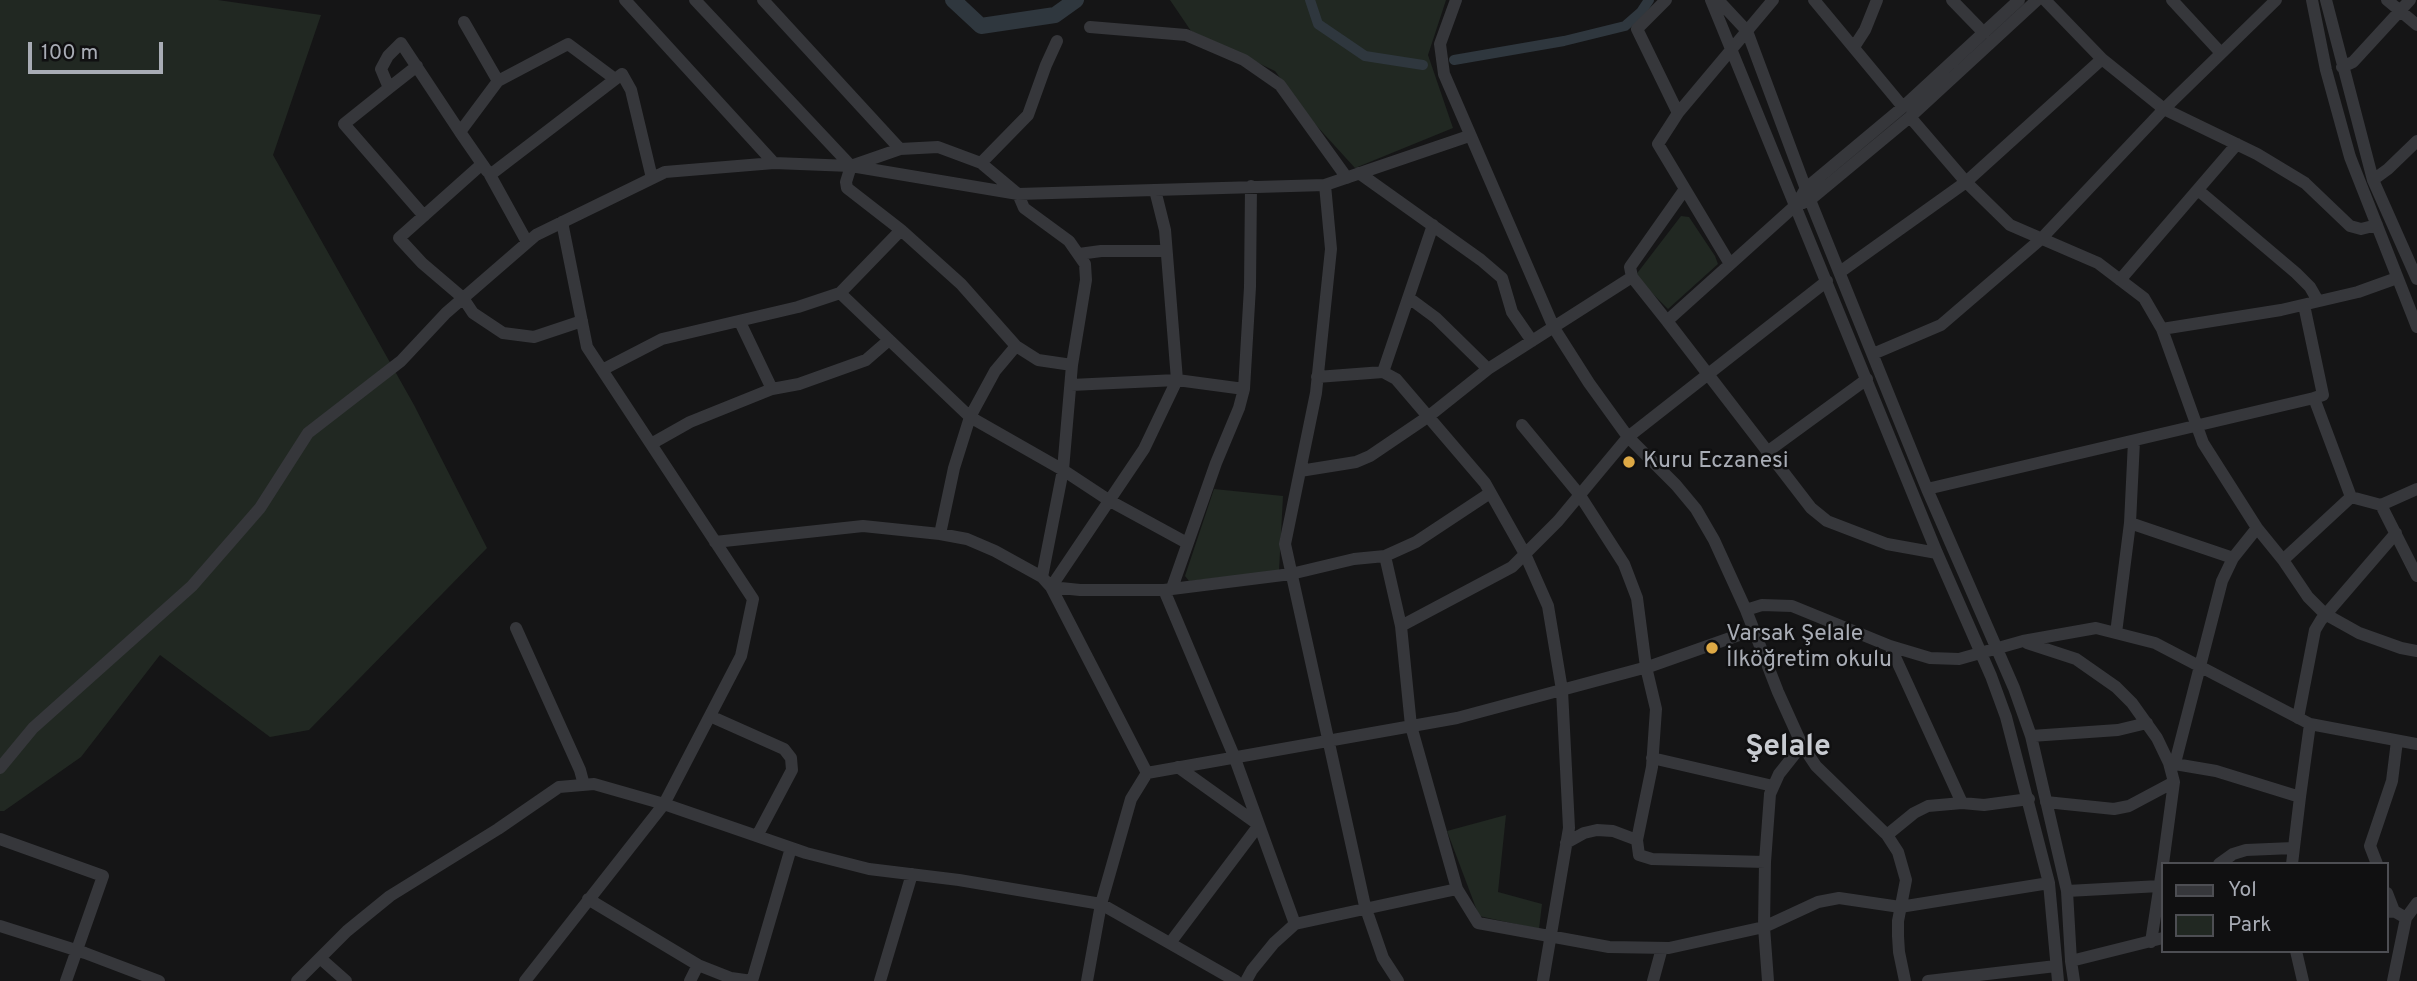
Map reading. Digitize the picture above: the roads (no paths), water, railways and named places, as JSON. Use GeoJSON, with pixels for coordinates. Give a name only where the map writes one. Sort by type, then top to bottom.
{"type":"FeatureCollection","features":[{"type":"Feature","properties":{"kind":"street"},"geometry":{"type":"LineString","coordinates":[[625,0],[774,163]]}},
{"type":"Feature","properties":{"kind":"street"},"geometry":{"type":"LineString","coordinates":[[695,0],[851,166]]}},
{"type":"Feature","properties":{"kind":"street"},"geometry":{"type":"LineString","coordinates":[[763,0],[900,149]]}},
{"type":"Feature","properties":{"kind":"street"},"geometry":{"type":"LineString","coordinates":[[1456,0],[1440,44],[1444,74],[1554,328],[1628,437],[1696,509],[1714,540],[1746,610],[1802,745],[1816,766],[1887,835],[1898,852],[1906,880],[1900,907],[1899,952],[1905,981]]}},
{"type":"Feature","properties":{"kind":"street"},"geometry":{"type":"LineString","coordinates":[[1666,0],[1637,29],[1678,113]]}},
{"type":"Feature","properties":{"kind":"street"},"geometry":{"type":"LineString","coordinates":[[1711,0],[2006,717],[2049,883],[2058,981]]}},
{"type":"Feature","properties":{"kind":"street"},"geometry":{"type":"LineString","coordinates":[[1718,0],[1747,31],[1808,194],[1927,489],[2031,736],[2067,891],[2074,981]]}},
{"type":"Feature","properties":{"kind":"street"},"geometry":{"type":"LineString","coordinates":[[1730,264],[1658,144],[1678,113],[1773,0]]}},
{"type":"Feature","properties":{"kind":"street"},"geometry":{"type":"LineString","coordinates":[[1814,0],[1966,182],[2010,225],[2098,263],[2144,298],[2162,329],[2203,443],[2257,528],[2308,597],[2325,614],[2359,633],[2417,651]]}},
{"type":"Feature","properties":{"kind":"street"},"geometry":{"type":"LineString","coordinates":[[1854,47],[1865,30],[1877,0]]}},
{"type":"Feature","properties":{"kind":"street"},"geometry":{"type":"LineString","coordinates":[[1952,0],[1984,33]]}},
{"type":"Feature","properties":{"kind":"street"},"geometry":{"type":"LineString","coordinates":[[1906,112],[2019,0]]}},
{"type":"Feature","properties":{"kind":"street"},"geometry":{"type":"LineString","coordinates":[[1667,321],[1808,194],[2036,0]]}},
{"type":"Feature","properties":{"kind":"street"},"geometry":{"type":"LineString","coordinates":[[2045,0],[2102,59],[2164,109],[2257,154],[2305,183],[2350,226],[2361,229],[2377,225]]}},
{"type":"Feature","properties":{"kind":"street"},"geometry":{"type":"LineString","coordinates":[[2172,0],[2221,53]]}},
{"type":"Feature","properties":{"kind":"street"},"geometry":{"type":"LineString","coordinates":[[1873,354],[1941,325],[2041,239],[2164,109],[2276,0]]}},
{"type":"Feature","properties":{"kind":"street"},"geometry":{"type":"LineString","coordinates":[[2312,0],[2326,70],[2350,157],[2417,327]]}},
{"type":"Feature","properties":{"kind":"street"},"geometry":{"type":"LineString","coordinates":[[2326,0],[2373,180],[2414,262],[2417,279]]}},
{"type":"Feature","properties":{"kind":"street"},"geometry":{"type":"LineString","coordinates":[[2387,0],[2417,25]]}},
{"type":"Feature","properties":{"kind":"street"},"geometry":{"type":"LineString","coordinates":[[2342,68],[2353,62],[2410,0]]}},
{"type":"Feature","properties":{"kind":"street"},"geometry":{"type":"LineString","coordinates":[[464,22],[498,81]]}},
{"type":"Feature","properties":{"kind":"street"},"geometry":{"type":"LineString","coordinates":[[1090,27],[1186,35],[1244,60],[1280,85],[1353,175],[1433,225],[1502,278],[1512,312],[1532,341]]}},
{"type":"Feature","properties":{"kind":"street"},"geometry":{"type":"LineString","coordinates":[[981,163],[1028,115],[1045,65],[1057,41]]}},
{"type":"Feature","properties":{"kind":"street"},"geometry":{"type":"LineString","coordinates":[[389,88],[381,69],[388,56],[401,43],[486,169],[527,242]]}},
{"type":"Feature","properties":{"kind":"street"},"geometry":{"type":"LineString","coordinates":[[460,132],[498,81],[568,44],[615,79]]}},
{"type":"Feature","properties":{"kind":"street"},"geometry":{"type":"LineString","coordinates":[[1840,272],[1966,182],[2102,59]]}},
{"type":"Feature","properties":{"kind":"street"},"geometry":{"type":"LineString","coordinates":[[417,66],[344,124],[424,216]]}},
{"type":"Feature","properties":{"kind":"street"},"geometry":{"type":"LineString","coordinates":[[582,321],[534,337],[503,333],[473,313],[463,298],[422,263],[399,238],[486,169],[622,74],[631,90],[652,178]]}},
{"type":"Feature","properties":{"kind":"street"},"geometry":{"type":"LineString","coordinates":[[0,768],[33,728],[192,586],[260,508],[309,433],[401,361],[446,313],[536,235],[652,178],[666,172],[774,163],[851,166],[1018,194],[1325,185],[1469,136]]}},
{"type":"Feature","properties":{"kind":"street"},"geometry":{"type":"LineString","coordinates":[[2373,180],[2417,141]]}},
{"type":"Feature","properties":{"kind":"street"},"geometry":{"type":"LineString","coordinates":[[2120,280],[2237,144]]}},
{"type":"Feature","properties":{"kind":"street"},"geometry":{"type":"LineString","coordinates":[[851,166],[900,149],[938,147],[981,163],[1018,194],[1024,208],[1069,241],[1085,264],[1086,280],[1073,365],[1063,470],[1046,582],[1147,773]]}},
{"type":"Feature","properties":{"kind":"street"},"geometry":{"type":"LineString","coordinates":[[851,166],[847,187],[901,230],[961,284],[1016,346],[1038,360],[1073,365]]}},
{"type":"Feature","properties":{"kind":"street"},"geometry":{"type":"LineString","coordinates":[[1325,185],[1331,249],[1317,377],[1285,544],[1366,909],[1383,958],[1398,981]]}},
{"type":"Feature","properties":{"kind":"street"},"geometry":{"type":"LineString","coordinates":[[1251,187],[1250,287],[1244,389],[1168,589],[1234,756],[1295,924]]}},
{"type":"Feature","properties":{"kind":"street"},"geometry":{"type":"LineString","coordinates":[[1685,189],[1630,267],[1632,278],[1811,508],[1826,521],[1887,544],[1937,553]]}},
{"type":"Feature","properties":{"kind":"street"},"geometry":{"type":"LineString","coordinates":[[1046,582],[1110,501],[1144,449],[1177,380],[1165,230],[1155,190]]}},
{"type":"Feature","properties":{"kind":"street"},"geometry":{"type":"LineString","coordinates":[[2198,190],[2296,273],[2310,287],[2318,301]]}},
{"type":"Feature","properties":{"kind":"street"},"geometry":{"type":"LineString","coordinates":[[525,981],[664,804],[741,656],[753,599],[587,347],[562,222]]}},
{"type":"Feature","properties":{"kind":"street"},"geometry":{"type":"LineString","coordinates":[[1383,372],[1433,225]]}},
{"type":"Feature","properties":{"kind":"street"},"geometry":{"type":"LineString","coordinates":[[602,370],[662,339],[740,322],[840,293],[901,230]]}},
{"type":"Feature","properties":{"kind":"street"},"geometry":{"type":"LineString","coordinates":[[1079,254],[1101,251],[1166,251]]}},
{"type":"Feature","properties":{"kind":"street"},"geometry":{"type":"LineString","coordinates":[[1300,471],[1356,462],[1370,456],[1429,416],[1488,369],[1632,278]]}},
{"type":"Feature","properties":{"kind":"street"},"geometry":{"type":"LineString","coordinates":[[2162,329],[2304,305],[2357,292],[2397,278]]}},
{"type":"Feature","properties":{"kind":"street"},"geometry":{"type":"LineString","coordinates":[[1401,626],[1507,570],[1558,521],[1628,437],[1827,281]]}},
{"type":"Feature","properties":{"kind":"street"},"geometry":{"type":"LineString","coordinates":[[840,293],[970,417],[1063,470],[1110,501],[1187,543]]}},
{"type":"Feature","properties":{"kind":"street"},"geometry":{"type":"LineString","coordinates":[[1409,298],[1436,318],[1488,369]]}},
{"type":"Feature","properties":{"kind":"street"},"geometry":{"type":"LineString","coordinates":[[1927,489],[2323,395],[2304,305]]}},
{"type":"Feature","properties":{"kind":"street"},"geometry":{"type":"LineString","coordinates":[[740,322],[772,389]]}},
{"type":"Feature","properties":{"kind":"street"},"geometry":{"type":"LineString","coordinates":[[651,444],[690,422],[772,389],[799,384],[866,360],[889,340]]}},
{"type":"Feature","properties":{"kind":"street"},"geometry":{"type":"LineString","coordinates":[[940,534],[954,468],[970,417],[995,371],[1016,346]]}},
{"type":"Feature","properties":{"kind":"street"},"geometry":{"type":"LineString","coordinates":[[1317,377],[1383,372],[1395,379],[1429,416],[1490,493],[1525,554],[1548,606],[1562,690],[1569,828],[1544,981]]}},
{"type":"Feature","properties":{"kind":"street"},"geometry":{"type":"LineString","coordinates":[[1767,452],[1867,379]]}},
{"type":"Feature","properties":{"kind":"street"},"geometry":{"type":"LineString","coordinates":[[1071,385],[1177,380],[1244,389]]}},
{"type":"Feature","properties":{"kind":"street"},"geometry":{"type":"LineString","coordinates":[[2314,398],[2351,497]]}},
{"type":"Feature","properties":{"kind":"street"},"geometry":{"type":"LineString","coordinates":[[1522,425],[1579,494],[1624,564],[1637,598],[1646,667],[1656,709],[1652,758],[1637,840],[1639,855],[1652,859],[1765,862]]}},
{"type":"Feature","properties":{"kind":"street"},"geometry":{"type":"LineString","coordinates":[[2116,633],[2130,523],[2134,441]]}},
{"type":"Feature","properties":{"kind":"street"},"geometry":{"type":"LineString","coordinates":[[2351,497],[2381,505],[2417,489]]}},
{"type":"Feature","properties":{"kind":"street"},"geometry":{"type":"LineString","coordinates":[[715,542],[863,526],[967,539],[995,551],[1046,582],[1080,590],[1168,589],[1291,575],[1354,559],[1385,556],[1416,542],[1490,493]]}},
{"type":"Feature","properties":{"kind":"street"},"geometry":{"type":"LineString","coordinates":[[2283,560],[2351,497]]}},
{"type":"Feature","properties":{"kind":"street"},"geometry":{"type":"LineString","coordinates":[[2381,505],[2417,576]]}},
{"type":"Feature","properties":{"kind":"street"},"geometry":{"type":"LineString","coordinates":[[2130,523],[2233,558]]}},
{"type":"Feature","properties":{"kind":"street"},"geometry":{"type":"LineString","coordinates":[[2163,862],[2174,782],[2172,763],[2201,667],[2222,581],[2233,558],[2257,528]]}},
{"type":"Feature","properties":{"kind":"street"},"geometry":{"type":"LineString","coordinates":[[2298,718],[2315,630],[2325,614],[2396,533]]}},
{"type":"Feature","properties":{"kind":"street"},"geometry":{"type":"LineString","coordinates":[[1385,556],[1401,626],[1410,726],[1457,890],[1478,923],[1609,947],[1662,948],[1764,927],[1818,902],[1839,898],[1900,907],[2049,883]]}},
{"type":"Feature","properties":{"kind":"street"},"geometry":{"type":"LineString","coordinates":[[1746,610],[1762,605],[1792,606],[1890,646],[1930,658],[1959,659],[2023,641],[2096,628],[2155,643],[2310,724],[2417,744]]}},
{"type":"Feature","properties":{"kind":"street"},"geometry":{"type":"LineString","coordinates":[[516,628],[580,770],[584,785]]}},
{"type":"Feature","properties":{"kind":"street"},"geometry":{"type":"LineString","coordinates":[[1087,981],[1101,904],[1131,799],[1147,773],[1457,718],[1646,667],[1753,629]]}},
{"type":"Feature","properties":{"kind":"street"},"geometry":{"type":"LineString","coordinates":[[2023,641],[2076,659],[2116,687],[2147,723],[2172,763],[2216,771],[2300,797]]}},
{"type":"Feature","properties":{"kind":"street"},"geometry":{"type":"LineString","coordinates":[[1890,646],[1962,803]]}},
{"type":"Feature","properties":{"kind":"street"},"geometry":{"type":"LineString","coordinates":[[710,716],[784,750],[791,758],[792,770],[757,836]]}},
{"type":"Feature","properties":{"kind":"street"},"geometry":{"type":"LineString","coordinates":[[2031,736],[2118,730],[2147,723]]}},
{"type":"Feature","properties":{"kind":"street"},"geometry":{"type":"LineString","coordinates":[[2292,862],[2310,724]]}},
{"type":"Feature","properties":{"kind":"street"},"geometry":{"type":"LineString","coordinates":[[2375,862],[2370,846],[2392,781],[2397,741]]}},
{"type":"Feature","properties":{"kind":"street"},"geometry":{"type":"LineString","coordinates":[[1768,981],[1764,927],[1765,862],[1773,786],[1802,745]]}},
{"type":"Feature","properties":{"kind":"street"},"geometry":{"type":"LineString","coordinates":[[1652,758],[1773,786]]}},
{"type":"Feature","properties":{"kind":"street"},"geometry":{"type":"LineString","coordinates":[[1178,766],[1259,825]]}},
{"type":"Feature","properties":{"kind":"street"},"geometry":{"type":"LineString","coordinates":[[2046,802],[2114,809],[2129,806],[2174,782]]}},
{"type":"Feature","properties":{"kind":"street"},"geometry":{"type":"LineString","coordinates":[[297,981],[347,931],[390,896],[498,829],[559,787],[594,784],[664,804],[791,848],[869,869],[960,880],[1101,904],[1236,981]]}},
{"type":"Feature","properties":{"kind":"street"},"geometry":{"type":"LineString","coordinates":[[1887,835],[1914,813],[1928,806],[2029,799]]}},
{"type":"Feature","properties":{"kind":"street"},"geometry":{"type":"LineString","coordinates":[[1170,943],[1259,825]]}},
{"type":"Feature","properties":{"kind":"street"},"geometry":{"type":"LineString","coordinates":[[1566,842],[1597,830],[1613,831],[1637,840]]}},
{"type":"Feature","properties":{"kind":"street"},"geometry":{"type":"LineString","coordinates":[[0,839],[103,876],[66,981]]}},
{"type":"Feature","properties":{"kind":"street"},"geometry":{"type":"LineString","coordinates":[[588,898],[698,965],[731,978],[752,981],[791,848]]}},
{"type":"Feature","properties":{"kind":"street"},"geometry":{"type":"LineString","coordinates":[[2222,862],[2246,850],[2293,848]]}},
{"type":"Feature","properties":{"kind":"street"},"geometry":{"type":"LineString","coordinates":[[2067,891],[2162,872],[2157,940],[2071,961]]}},
{"type":"Feature","properties":{"kind":"street"},"geometry":{"type":"LineString","coordinates":[[881,981],[912,874]]}},
{"type":"Feature","properties":{"kind":"street"},"geometry":{"type":"LineString","coordinates":[[1246,981],[1274,943],[1295,924],[1457,890]]}},
{"type":"Feature","properties":{"kind":"street"},"geometry":{"type":"LineString","coordinates":[[2393,981],[2406,918],[2417,903]]}},
{"type":"Feature","properties":{"kind":"street"},"geometry":{"type":"LineString","coordinates":[[2390,911],[2406,918]]}},
{"type":"Feature","properties":{"kind":"street"},"geometry":{"type":"LineString","coordinates":[[0,926],[77,950],[159,981]]}},
{"type":"Feature","properties":{"kind":"street"},"geometry":{"type":"LineString","coordinates":[[1653,981],[1662,948]]}},
{"type":"Feature","properties":{"kind":"street"},"geometry":{"type":"LineString","coordinates":[[2296,953],[2303,981]]}},
{"type":"Feature","properties":{"kind":"street"},"geometry":{"type":"LineString","coordinates":[[320,958],[346,981]]}},
{"type":"Feature","properties":{"kind":"street"},"geometry":{"type":"LineString","coordinates":[[690,981],[698,965]]}},
{"type":"Feature","properties":{"kind":"street"},"geometry":{"type":"LineString","coordinates":[[1928,981],[2056,966]]}},
{"type":"Feature","properties":{"kind":"waterway"},"geometry":{"type":"LineString","coordinates":[[953,0],[981,26],[1055,15],[1076,0]]}},
{"type":"Feature","properties":{"kind":"waterway"},"geometry":{"type":"LineString","coordinates":[[1310,0],[1318,24],[1365,56],[1423,65]]}},
{"type":"Feature","properties":{"kind":"waterway"},"geometry":{"type":"LineString","coordinates":[[1454,60],[1564,41],[1625,26],[1641,12],[1649,0]]}},
{"type":"Feature","properties":{"kind":"place","name":"Kuru Eczanesi"},"geometry":{"type":"Point","coordinates":[1629,462]}},
{"type":"Feature","properties":{"kind":"place","name":"Varsak Şelale İlköğretim okulu"},"geometry":{"type":"Point","coordinates":[1712,648]}},
{"type":"Feature","properties":{"kind":"district","name":"Şelale"},"geometry":{"type":"Point","coordinates":[1788,749]}}]}
